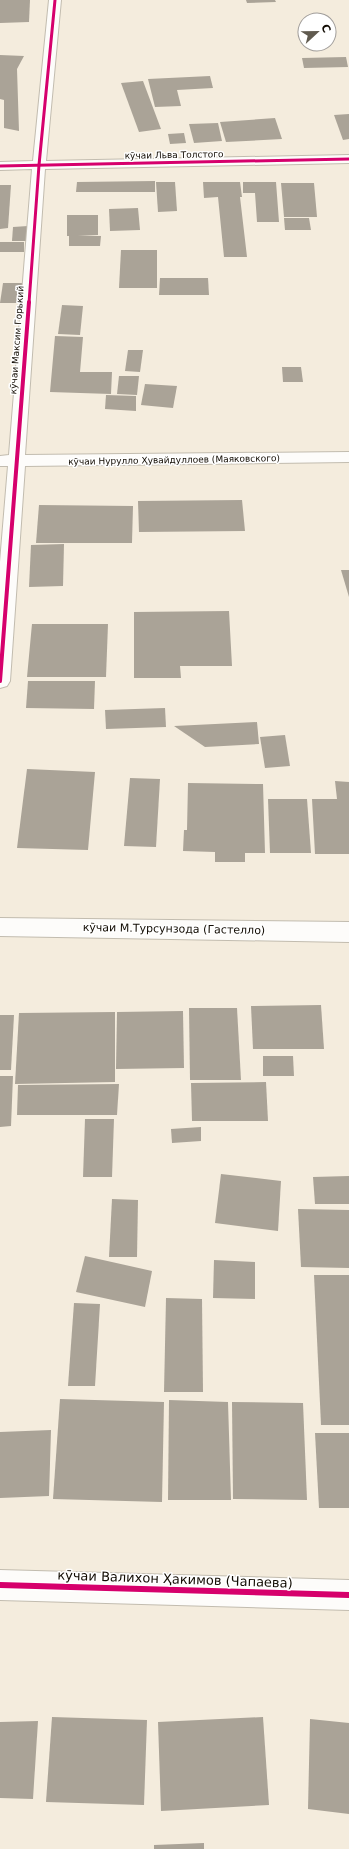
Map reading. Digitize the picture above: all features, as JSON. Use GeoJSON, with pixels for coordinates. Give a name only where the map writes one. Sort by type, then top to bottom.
{"type":"FeatureCollection","features":[{"type":"Feature","properties":{"kind":"street","name":"кӯчаи Максим Горький"},"geometry":{"type":"LineString","coordinates":[[0,681],[8,462],[39,165],[54,0]]}},
{"type":"Feature","properties":{"kind":"street","name":"кӯчаи Льва Толстого"},"geometry":{"type":"LineString","coordinates":[[0,166],[349,160]]}},
{"type":"Feature","properties":{"kind":"street","name":"кӯчаи Нурулло Ҳувайдуллоев (Маяковского)"},"geometry":{"type":"LineString","coordinates":[[8,462],[349,457]]}},
{"type":"Feature","properties":{"kind":"street","name":"кӯчаи М.Турсунзода (Гастелло)"},"geometry":{"type":"LineString","coordinates":[[0,927],[349,932]]}},
{"type":"Feature","properties":{"kind":"street","name":"кӯчаи Валихон Ҳакимов (Чапаева)"},"geometry":{"type":"LineString","coordinates":[[0,1585],[349,1595]]}},
{"type":"Feature","properties":{"kind":"building"},"geometry":{"type":"Polygon","coordinates":[[[0,0],[30,0],[29,22],[0,23],[0,0]]]}},
{"type":"Feature","properties":{"kind":"building"},"geometry":{"type":"Polygon","coordinates":[[[246,0],[275,0],[276,2],[247,3],[246,0]]]}},
{"type":"Feature","properties":{"kind":"building"},"geometry":{"type":"Polygon","coordinates":[[[0,55],[24,56],[17,69],[19,131],[4,128],[4,100],[0,99],[0,55]]]}},
{"type":"Feature","properties":{"kind":"building"},"geometry":{"type":"Polygon","coordinates":[[[346,57],[348,67],[304,68],[302,58],[346,57]]]}},
{"type":"Feature","properties":{"kind":"building"},"geometry":{"type":"Polygon","coordinates":[[[210,76],[213,88],[177,90],[181,106],[155,107],[148,79],[210,76]]]}},
{"type":"Feature","properties":{"kind":"building"},"geometry":{"type":"Polygon","coordinates":[[[143,81],[161,129],[139,132],[121,83],[143,81]]]}},
{"type":"Feature","properties":{"kind":"building"},"geometry":{"type":"Polygon","coordinates":[[[349,114],[349,139],[343,140],[334,115],[349,114]]]}},
{"type":"Feature","properties":{"kind":"building"},"geometry":{"type":"Polygon","coordinates":[[[275,118],[282,139],[226,142],[220,122],[275,118]]]}},
{"type":"Feature","properties":{"kind":"building"},"geometry":{"type":"Polygon","coordinates":[[[218,123],[222,141],[194,143],[189,124],[218,123]]]}},
{"type":"Feature","properties":{"kind":"building"},"geometry":{"type":"Polygon","coordinates":[[[184,133],[186,143],[170,144],[168,134],[184,133]]]}},
{"type":"Feature","properties":{"kind":"building"},"geometry":{"type":"Polygon","coordinates":[[[155,181],[155,192],[76,192],[77,182],[155,181]]]}},
{"type":"Feature","properties":{"kind":"building"},"geometry":{"type":"Polygon","coordinates":[[[156,182],[175,182],[177,211],[158,212],[156,182]]]}},
{"type":"Feature","properties":{"kind":"building"},"geometry":{"type":"Polygon","coordinates":[[[203,182],[240,182],[242,197],[240,197],[247,257],[224,257],[218,197],[204,198],[203,182]]]}},
{"type":"Feature","properties":{"kind":"building"},"geometry":{"type":"Polygon","coordinates":[[[243,182],[276,182],[279,222],[257,222],[255,193],[243,193],[243,182]]]}},
{"type":"Feature","properties":{"kind":"building"},"geometry":{"type":"Polygon","coordinates":[[[281,183],[314,183],[317,217],[284,217],[281,183]]]}},
{"type":"Feature","properties":{"kind":"building"},"geometry":{"type":"Polygon","coordinates":[[[0,185],[11,185],[8,228],[0,229],[0,185]]]}},
{"type":"Feature","properties":{"kind":"building"},"geometry":{"type":"Polygon","coordinates":[[[138,208],[140,230],[110,231],[109,209],[138,208]]]}},
{"type":"Feature","properties":{"kind":"building"},"geometry":{"type":"Polygon","coordinates":[[[67,215],[98,215],[98,235],[78,236],[101,236],[100,246],[69,246],[69,236],[67,236],[67,215]]]}},
{"type":"Feature","properties":{"kind":"building"},"geometry":{"type":"Polygon","coordinates":[[[284,218],[309,218],[311,230],[285,230],[284,218]]]}},
{"type":"Feature","properties":{"kind":"building"},"geometry":{"type":"Polygon","coordinates":[[[28,226],[28,241],[12,241],[13,227],[28,226]]]}},
{"type":"Feature","properties":{"kind":"building"},"geometry":{"type":"Polygon","coordinates":[[[0,242],[24,242],[24,252],[0,252],[0,242]]]}},
{"type":"Feature","properties":{"kind":"building"},"geometry":{"type":"Polygon","coordinates":[[[121,250],[157,250],[157,288],[119,288],[121,250]]]}},
{"type":"Feature","properties":{"kind":"building"},"geometry":{"type":"Polygon","coordinates":[[[160,278],[208,278],[209,295],[159,295],[160,278]]]}},
{"type":"Feature","properties":{"kind":"building"},"geometry":{"type":"Polygon","coordinates":[[[3,283],[23,283],[20,303],[0,303],[3,283]]]}},
{"type":"Feature","properties":{"kind":"building"},"geometry":{"type":"Polygon","coordinates":[[[62,305],[83,306],[80,335],[58,334],[62,305]]]}},
{"type":"Feature","properties":{"kind":"building"},"geometry":{"type":"Polygon","coordinates":[[[55,336],[83,337],[80,372],[112,372],[111,394],[50,392],[55,336]]]}},
{"type":"Feature","properties":{"kind":"building"},"geometry":{"type":"Polygon","coordinates":[[[128,350],[143,350],[140,372],[125,371],[128,350]]]}},
{"type":"Feature","properties":{"kind":"building"},"geometry":{"type":"Polygon","coordinates":[[[282,367],[301,367],[303,382],[283,382],[282,367]]]}},
{"type":"Feature","properties":{"kind":"building"},"geometry":{"type":"Polygon","coordinates":[[[119,376],[139,376],[137,395],[117,394],[119,376]]]}},
{"type":"Feature","properties":{"kind":"building"},"geometry":{"type":"Polygon","coordinates":[[[145,384],[177,386],[173,408],[141,405],[145,384]]]}},
{"type":"Feature","properties":{"kind":"building"},"geometry":{"type":"Polygon","coordinates":[[[106,395],[136,396],[136,411],[105,409],[106,395]]]}},
{"type":"Feature","properties":{"kind":"building"},"geometry":{"type":"Polygon","coordinates":[[[242,500],[245,531],[139,532],[138,501],[242,500]]]}},
{"type":"Feature","properties":{"kind":"building"},"geometry":{"type":"Polygon","coordinates":[[[39,505],[133,506],[132,543],[36,543],[39,505]]]}},
{"type":"Feature","properties":{"kind":"building"},"geometry":{"type":"Polygon","coordinates":[[[64,544],[63,586],[29,587],[31,545],[64,544]]]}},
{"type":"Feature","properties":{"kind":"building"},"geometry":{"type":"Polygon","coordinates":[[[341,570],[349,570],[349,597],[341,570]]]}},
{"type":"Feature","properties":{"kind":"building"},"geometry":{"type":"Polygon","coordinates":[[[229,611],[232,666],[180,666],[181,678],[134,678],[134,612],[229,611]]]}},
{"type":"Feature","properties":{"kind":"building"},"geometry":{"type":"Polygon","coordinates":[[[32,624],[108,624],[106,677],[27,677],[32,624]]]}},
{"type":"Feature","properties":{"kind":"building"},"geometry":{"type":"Polygon","coordinates":[[[28,681],[95,681],[94,709],[26,708],[28,681]]]}},
{"type":"Feature","properties":{"kind":"building"},"geometry":{"type":"Polygon","coordinates":[[[165,708],[166,727],[106,729],[105,710],[165,708]]]}},
{"type":"Feature","properties":{"kind":"building"},"geometry":{"type":"Polygon","coordinates":[[[257,722],[259,744],[205,747],[174,726],[257,722]]]}},
{"type":"Feature","properties":{"kind":"building"},"geometry":{"type":"Polygon","coordinates":[[[285,735],[290,766],[265,768],[260,737],[285,735]]]}},
{"type":"Feature","properties":{"kind":"building"},"geometry":{"type":"Polygon","coordinates":[[[27,769],[95,772],[88,850],[17,848],[27,769]]]}},
{"type":"Feature","properties":{"kind":"building"},"geometry":{"type":"Polygon","coordinates":[[[130,778],[160,779],[156,847],[124,846],[130,778]]]}},
{"type":"Feature","properties":{"kind":"building"},"geometry":{"type":"Polygon","coordinates":[[[335,781],[349,782],[349,854],[315,854],[312,799],[337,799],[335,781]]]}},
{"type":"Feature","properties":{"kind":"building"},"geometry":{"type":"Polygon","coordinates":[[[188,783],[263,784],[265,853],[245,853],[245,862],[215,862],[215,852],[183,851],[184,830],[187,830],[188,783]]]}},
{"type":"Feature","properties":{"kind":"building"},"geometry":{"type":"Polygon","coordinates":[[[268,799],[307,799],[311,853],[270,853],[268,799]]]}},
{"type":"Feature","properties":{"kind":"building"},"geometry":{"type":"Polygon","coordinates":[[[321,1005],[324,1049],[253,1049],[251,1006],[321,1005]]]}},
{"type":"Feature","properties":{"kind":"building"},"geometry":{"type":"Polygon","coordinates":[[[189,1008],[237,1008],[241,1080],[190,1080],[189,1008]]]}},
{"type":"Feature","properties":{"kind":"building"},"geometry":{"type":"Polygon","coordinates":[[[183,1011],[184,1068],[116,1069],[117,1012],[183,1011]]]}},
{"type":"Feature","properties":{"kind":"building"},"geometry":{"type":"Polygon","coordinates":[[[115,1012],[115,1082],[15,1084],[19,1013],[115,1012]]]}},
{"type":"Feature","properties":{"kind":"building"},"geometry":{"type":"Polygon","coordinates":[[[0,1015],[14,1015],[11,1070],[0,1070],[0,1015]]]}},
{"type":"Feature","properties":{"kind":"building"},"geometry":{"type":"Polygon","coordinates":[[[263,1056],[293,1056],[294,1076],[263,1076],[263,1056]]]}},
{"type":"Feature","properties":{"kind":"building"},"geometry":{"type":"Polygon","coordinates":[[[0,1076],[13,1076],[11,1126],[0,1127],[0,1076]]]}},
{"type":"Feature","properties":{"kind":"building"},"geometry":{"type":"Polygon","coordinates":[[[266,1082],[268,1121],[192,1121],[191,1083],[266,1082]]]}},
{"type":"Feature","properties":{"kind":"building"},"geometry":{"type":"Polygon","coordinates":[[[119,1084],[117,1115],[17,1115],[18,1085],[119,1084]]]}},
{"type":"Feature","properties":{"kind":"building"},"geometry":{"type":"Polygon","coordinates":[[[85,1119],[114,1119],[112,1177],[83,1177],[85,1119]]]}},
{"type":"Feature","properties":{"kind":"building"},"geometry":{"type":"Polygon","coordinates":[[[201,1127],[201,1141],[172,1143],[171,1129],[201,1127]]]}},
{"type":"Feature","properties":{"kind":"building"},"geometry":{"type":"Polygon","coordinates":[[[221,1174],[281,1181],[278,1231],[215,1223],[221,1174]]]}},
{"type":"Feature","properties":{"kind":"building"},"geometry":{"type":"Polygon","coordinates":[[[349,1176],[349,1204],[315,1204],[313,1177],[349,1176]]]}},
{"type":"Feature","properties":{"kind":"building"},"geometry":{"type":"Polygon","coordinates":[[[112,1199],[138,1200],[137,1257],[109,1257],[112,1199]]]}},
{"type":"Feature","properties":{"kind":"building"},"geometry":{"type":"Polygon","coordinates":[[[298,1209],[349,1210],[349,1268],[301,1267],[298,1209]]]}},
{"type":"Feature","properties":{"kind":"building"},"geometry":{"type":"Polygon","coordinates":[[[85,1256],[152,1271],[145,1307],[76,1292],[85,1256]]]}},
{"type":"Feature","properties":{"kind":"building"},"geometry":{"type":"Polygon","coordinates":[[[214,1260],[255,1262],[255,1299],[213,1298],[214,1260]]]}},
{"type":"Feature","properties":{"kind":"building"},"geometry":{"type":"Polygon","coordinates":[[[314,1275],[349,1275],[349,1425],[321,1425],[314,1275]]]}},
{"type":"Feature","properties":{"kind":"building"},"geometry":{"type":"Polygon","coordinates":[[[166,1298],[202,1299],[203,1392],[164,1392],[166,1298]]]}},
{"type":"Feature","properties":{"kind":"building"},"geometry":{"type":"Polygon","coordinates":[[[74,1303],[100,1304],[95,1386],[68,1386],[74,1303]]]}},
{"type":"Feature","properties":{"kind":"building"},"geometry":{"type":"Polygon","coordinates":[[[60,1399],[164,1402],[162,1502],[53,1499],[60,1399]]]}},
{"type":"Feature","properties":{"kind":"building"},"geometry":{"type":"Polygon","coordinates":[[[169,1400],[228,1402],[231,1500],[168,1500],[169,1400]]]}},
{"type":"Feature","properties":{"kind":"building"},"geometry":{"type":"Polygon","coordinates":[[[232,1402],[303,1403],[307,1500],[233,1499],[232,1402]]]}},
{"type":"Feature","properties":{"kind":"building"},"geometry":{"type":"Polygon","coordinates":[[[51,1430],[49,1496],[0,1498],[0,1432],[51,1430]]]}},
{"type":"Feature","properties":{"kind":"building"},"geometry":{"type":"Polygon","coordinates":[[[315,1433],[349,1433],[349,1508],[319,1508],[315,1433]]]}},
{"type":"Feature","properties":{"kind":"building"},"geometry":{"type":"Polygon","coordinates":[[[52,1717],[147,1720],[144,1805],[46,1802],[52,1717]]]}},
{"type":"Feature","properties":{"kind":"building"},"geometry":{"type":"Polygon","coordinates":[[[263,1717],[269,1805],[161,1811],[158,1722],[263,1717]]]}},
{"type":"Feature","properties":{"kind":"building"},"geometry":{"type":"Polygon","coordinates":[[[310,1719],[349,1723],[349,1814],[308,1809],[310,1719]]]}},
{"type":"Feature","properties":{"kind":"building"},"geometry":{"type":"Polygon","coordinates":[[[38,1721],[33,1799],[0,1798],[0,1722],[38,1721]]]}},
{"type":"Feature","properties":{"kind":"building"},"geometry":{"type":"Polygon","coordinates":[[[204,1843],[204,1849],[154,1849],[154,1845],[204,1843]]]}},
{"type":"Feature","properties":{"kind":"cycle path"},"geometry":{"type":"LineString","coordinates":[[0,681],[39,165],[55,0]]}},
{"type":"Feature","properties":{"kind":"cycle path"},"geometry":{"type":"LineString","coordinates":[[0,166],[349,159]]}},
{"type":"Feature","properties":{"kind":"cycle path"},"geometry":{"type":"LineString","coordinates":[[0,1585],[349,1595]]}}]}
